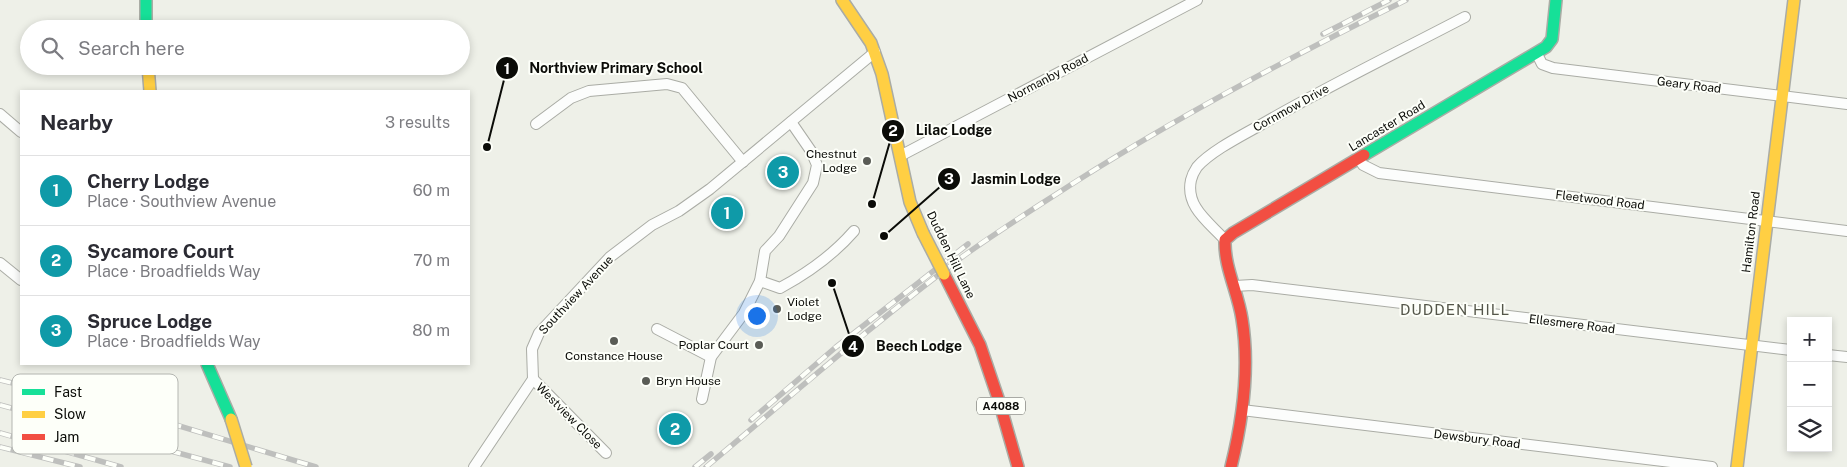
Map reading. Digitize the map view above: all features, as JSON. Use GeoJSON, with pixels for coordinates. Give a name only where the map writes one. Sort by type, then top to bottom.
{"type":"FeatureCollection","features":[{"type":"Feature","properties":{"kind":"street"},"geometry":{"type":"LineString","coordinates":[[146,0],[146,20]]}},
{"type":"Feature","properties":{"kind":"street","name":"Dudden Hill Lane"},"geometry":{"type":"LineString","coordinates":[[842,0],[872,43],[882,74],[910,202],[923,234],[980,345],[999,400],[1018,467]]}},
{"type":"Feature","properties":{"kind":"street","name":"Normanby Road"},"geometry":{"type":"LineString","coordinates":[[900,156],[1197,0]]}},
{"type":"Feature","properties":{"kind":"street","name":"Lancaster Road"},"geometry":{"type":"LineString","coordinates":[[1225,240],[1233,233],[1537,54],[1552,40],[1556,0]]}},
{"type":"Feature","properties":{"kind":"street","name":"Hamilton Road"},"geometry":{"type":"LineString","coordinates":[[1737,467],[1794,0]]}},
{"type":"Feature","properties":{"kind":"street","name":"Cornmow Drive"},"geometry":{"type":"LineString","coordinates":[[1225,240],[1200,215],[1194,206],[1190,181],[1196,168],[1204,160],[1309,97],[1465,17]]}},
{"type":"Feature","properties":{"kind":"street","name":"Southview Avenue"},"geometry":{"type":"LineString","coordinates":[[533,379],[532,349],[539,333],[610,258],[652,226],[679,211],[710,189],[874,52]]}},
{"type":"Feature","properties":{"kind":"street","name":"Geary Road"},"geometry":{"type":"LineString","coordinates":[[1537,54],[1542,64],[1553,68],[1847,104]]}},
{"type":"Feature","properties":{"kind":"street"},"geometry":{"type":"LineString","coordinates":[[149,75],[150,90]]}},
{"type":"Feature","properties":{"kind":"street"},"geometry":{"type":"LineString","coordinates":[[536,124],[571,98],[589,91],[667,84],[682,88],[743,162]]}},
{"type":"Feature","properties":{"kind":"street"},"geometry":{"type":"LineString","coordinates":[[0,114],[20,131]]}},
{"type":"Feature","properties":{"kind":"street"},"geometry":{"type":"LineString","coordinates":[[702,399],[711,357],[744,313],[760,281],[765,251],[779,236],[813,183],[817,165],[811,151],[791,122]]}},
{"type":"Feature","properties":{"kind":"street","name":"Fleetwood Road"},"geometry":{"type":"LineString","coordinates":[[1359,159],[1363,165],[1379,173],[1847,231]]}},
{"type":"Feature","properties":{"kind":"street"},"geometry":{"type":"LineString","coordinates":[[760,281],[780,288],[796,280],[844,243],[854,231]]}},
{"type":"Feature","properties":{"kind":"street"},"geometry":{"type":"LineString","coordinates":[[1225,240],[1224,249],[1242,318],[1245,374],[1237,446],[1231,467]]}},
{"type":"Feature","properties":{"kind":"street"},"geometry":{"type":"LineString","coordinates":[[0,263],[20,279]]}},
{"type":"Feature","properties":{"kind":"street","name":"Ellesmere Road"},"geometry":{"type":"LineString","coordinates":[[1235,286],[1252,284],[1787,350]]}},
{"type":"Feature","properties":{"kind":"street"},"geometry":{"type":"LineString","coordinates":[[656,329],[711,357]]}},
{"type":"Feature","properties":{"kind":"street"},"geometry":{"type":"LineString","coordinates":[[1832,355],[1847,357]]}},
{"type":"Feature","properties":{"kind":"street"},"geometry":{"type":"LineString","coordinates":[[207,365],[238,434],[246,467]]}},
{"type":"Feature","properties":{"kind":"street"},"geometry":{"type":"LineString","coordinates":[[474,467],[533,379]]}},
{"type":"Feature","properties":{"kind":"street","name":"Westview Close"},"geometry":{"type":"LineString","coordinates":[[533,379],[606,453]]}},
{"type":"Feature","properties":{"kind":"street","name":"Dewsbury Road"},"geometry":{"type":"LineString","coordinates":[[1242,410],[1712,467]]}},
{"type":"Feature","properties":{"kind":"railway"},"geometry":{"type":"LineString","coordinates":[[1323,34],[1389,0]]}},
{"type":"Feature","properties":{"kind":"railway"},"geometry":{"type":"LineString","coordinates":[[706,467],[897,308],[962,257],[1003,229],[1153,134],[1278,65],[1406,0]]}},
{"type":"Feature","properties":{"kind":"railway"},"geometry":{"type":"LineString","coordinates":[[751,420],[836,347],[968,244]]}},
{"type":"Feature","properties":{"kind":"railway"},"geometry":{"type":"LineString","coordinates":[[0,380],[12,383]]}},
{"type":"Feature","properties":{"kind":"railway"},"geometry":{"type":"LineString","coordinates":[[0,405],[12,408]]}},
{"type":"Feature","properties":{"kind":"railway"},"geometry":{"type":"LineString","coordinates":[[178,426],[316,467]]}},
{"type":"Feature","properties":{"kind":"railway"},"geometry":{"type":"LineString","coordinates":[[0,433],[12,436]]}},
{"type":"Feature","properties":{"kind":"railway"},"geometry":{"type":"LineString","coordinates":[[0,447],[12,450]]}},
{"type":"Feature","properties":{"kind":"railway"},"geometry":{"type":"LineString","coordinates":[[178,453],[230,467]]}},
{"type":"Feature","properties":{"kind":"railway"},"geometry":{"type":"LineString","coordinates":[[28,454],[80,467]]}},
{"type":"Feature","properties":{"kind":"railway"},"geometry":{"type":"LineString","coordinates":[[75,454],[121,467]]}},
{"type":"Feature","properties":{"kind":"railway"},"geometry":{"type":"LineString","coordinates":[[695,467],[711,454]]}},
{"type":"Feature","properties":{"kind":"traffic: fast"},"geometry":{"type":"LineString","coordinates":[[146,0],[146,20]]}},
{"type":"Feature","properties":{"kind":"traffic: fast"},"geometry":{"type":"LineString","coordinates":[[1364,155],[1546,47],[1552,39],[1556,0]]}},
{"type":"Feature","properties":{"kind":"traffic: fast"},"geometry":{"type":"LineString","coordinates":[[207,365],[231,419]]}},
{"type":"Feature","properties":{"kind":"traffic: slow"},"geometry":{"type":"LineString","coordinates":[[842,0],[871,43],[882,74],[910,202],[923,233]]}},
{"type":"Feature","properties":{"kind":"traffic: slow"},"geometry":{"type":"LineString","coordinates":[[1737,467],[1794,0]]}},
{"type":"Feature","properties":{"kind":"traffic: slow"},"geometry":{"type":"LineString","coordinates":[[149,75],[150,90]]}},
{"type":"Feature","properties":{"kind":"traffic: slow"},"geometry":{"type":"LineString","coordinates":[[923,233],[944,274]]}},
{"type":"Feature","properties":{"kind":"traffic: slow"},"geometry":{"type":"LineString","coordinates":[[231,419],[246,467]]}},
{"type":"Feature","properties":{"kind":"traffic: jam"},"geometry":{"type":"LineString","coordinates":[[1231,467],[1242,412],[1245,356],[1242,319],[1229,270],[1225,240],[1233,233],[1364,155]]}},
{"type":"Feature","properties":{"kind":"traffic: jam"},"geometry":{"type":"LineString","coordinates":[[944,274],[980,345],[1018,467]]}},
{"type":"Feature","properties":{"kind":"place","name":"Northview Primary School"},"geometry":{"type":"Point","coordinates":[487,147]}},
{"type":"Feature","properties":{"kind":"place","name":"Chestnut Lodge"},"geometry":{"type":"Point","coordinates":[867,161]}},
{"type":"Feature","properties":{"kind":"place","name":"Spruce Lodge"},"geometry":{"type":"Point","coordinates":[783,172]}},
{"type":"Feature","properties":{"kind":"place","name":"Lilac Lodge"},"geometry":{"type":"Point","coordinates":[872,204]}},
{"type":"Feature","properties":{"kind":"place","name":"Cherry Lodge"},"geometry":{"type":"Point","coordinates":[727,213]}},
{"type":"Feature","properties":{"kind":"place","name":"Jasmin Lodge"},"geometry":{"type":"Point","coordinates":[884,236]}},
{"type":"Feature","properties":{"kind":"place","name":"Beech Lodge"},"geometry":{"type":"Point","coordinates":[832,283]}},
{"type":"Feature","properties":{"kind":"place","name":"Violet Lodge"},"geometry":{"type":"Point","coordinates":[777,309]}},
{"type":"Feature","properties":{"kind":"place","name":"Constance House"},"geometry":{"type":"Point","coordinates":[614,341]}},
{"type":"Feature","properties":{"kind":"place","name":"Poplar Court"},"geometry":{"type":"Point","coordinates":[759,345]}},
{"type":"Feature","properties":{"kind":"place","name":"Bryn House"},"geometry":{"type":"Point","coordinates":[646,381]}},
{"type":"Feature","properties":{"kind":"place","name":"Sycamore Court"},"geometry":{"type":"Point","coordinates":[675,429]}},
{"type":"Feature","properties":{"kind":"district","name":"DUDDEN HILL"},"geometry":{"type":"Point","coordinates":[1455,310]}}]}
